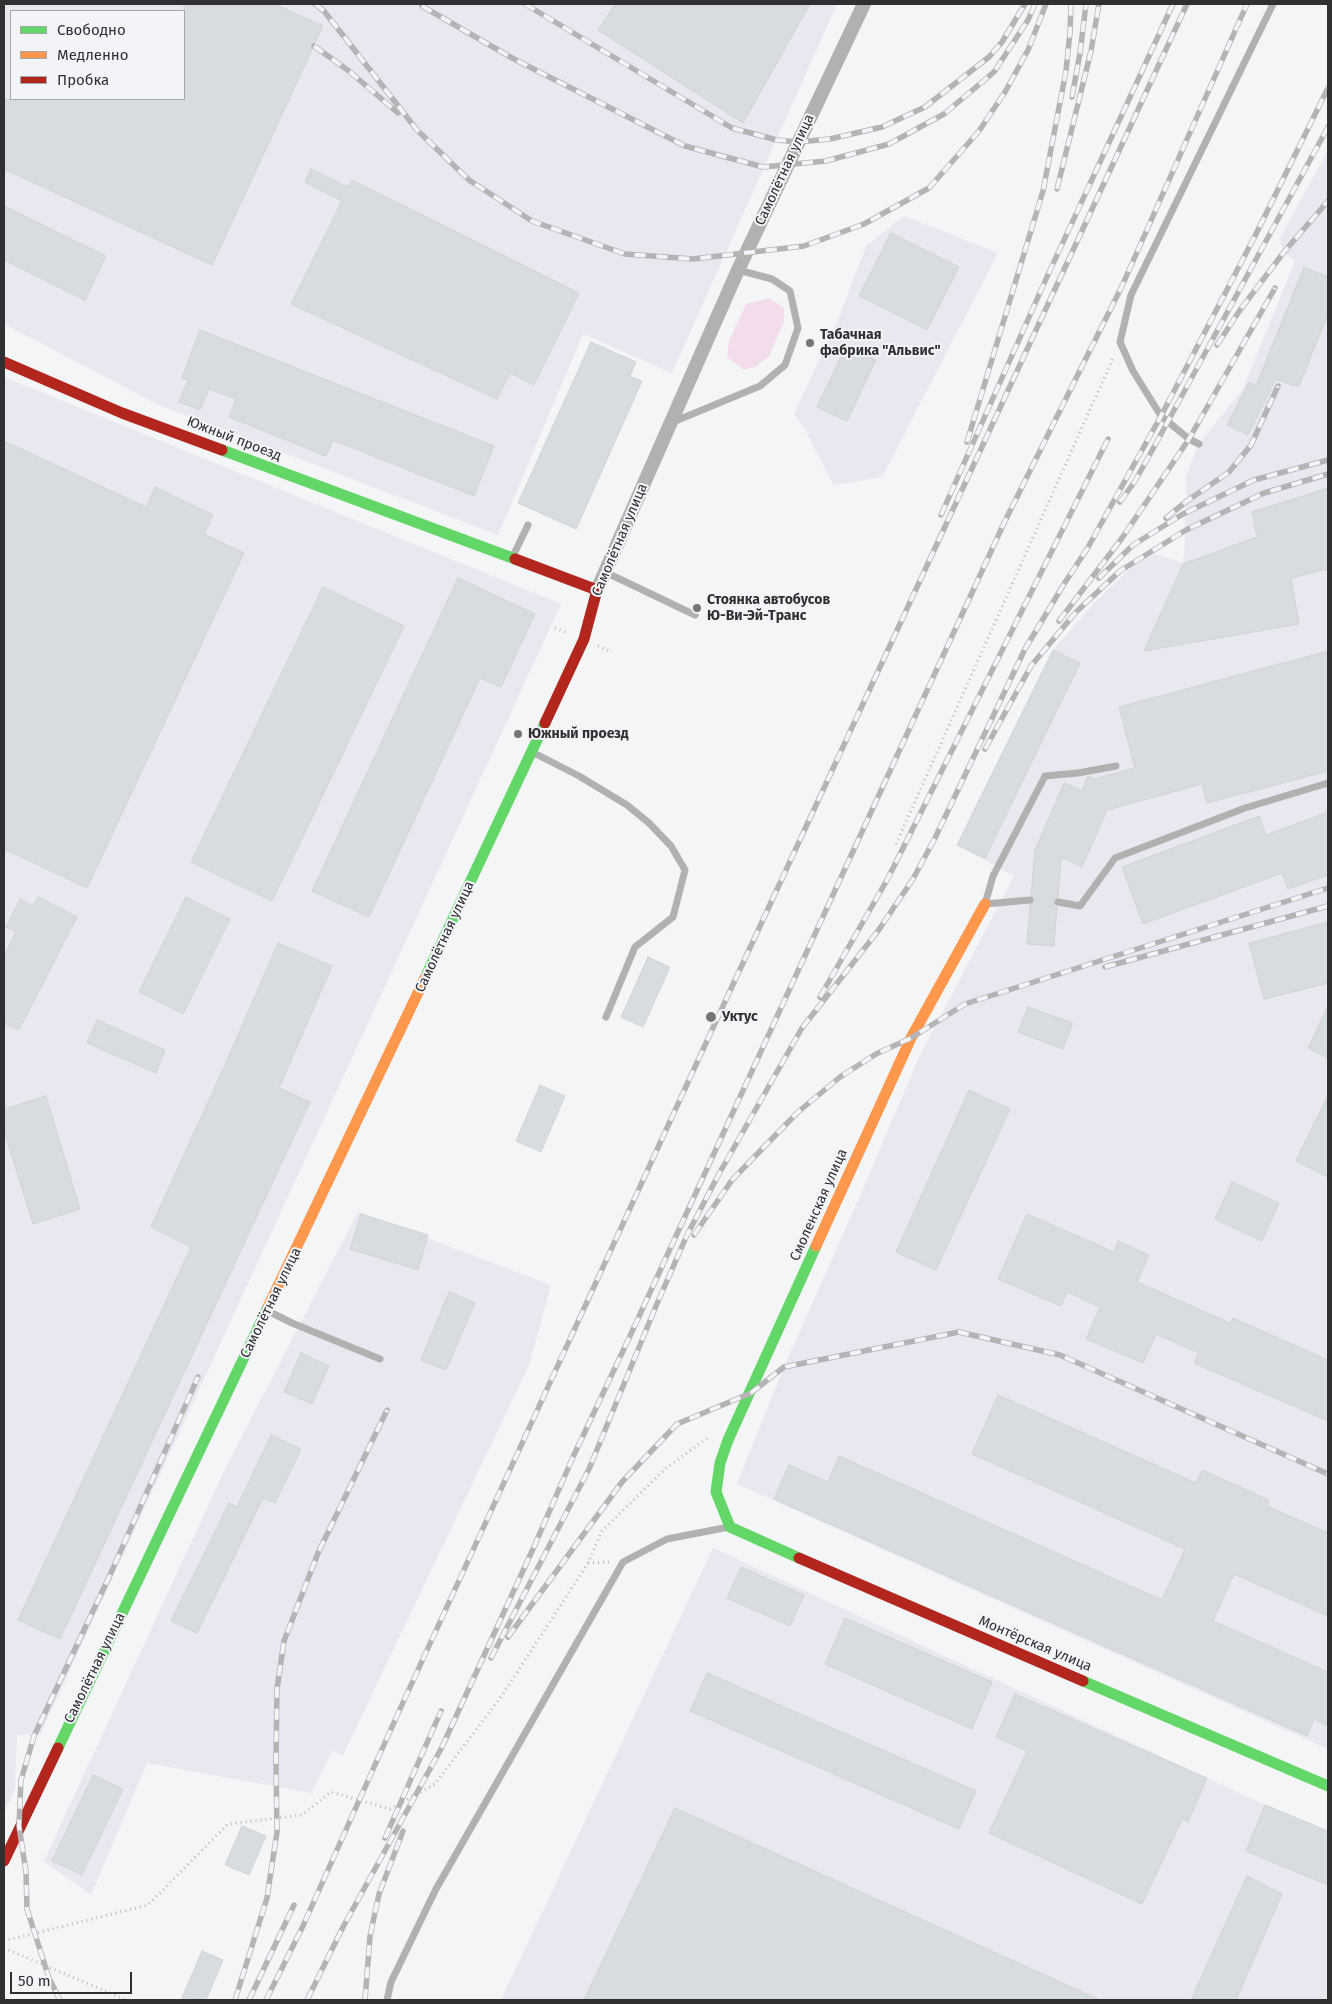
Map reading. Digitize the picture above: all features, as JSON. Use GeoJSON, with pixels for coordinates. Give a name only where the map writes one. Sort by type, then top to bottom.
{"type":"FeatureCollection","features":[{"type":"Feature","properties":{"kind":"main road","name":"Южный проезд"},"geometry":{"type":"LineString","coordinates":[[4,362],[122,413],[597,590]]}},
{"type":"Feature","properties":{"kind":"main road","name":"Самолётная улица"},"geometry":{"type":"LineString","coordinates":[[4,1861],[268,1310],[532,752],[584,639],[597,590]]}},
{"type":"Feature","properties":{"kind":"main road","name":"Смоленская улица"},"geometry":{"type":"LineString","coordinates":[[730,1527],[716,1492],[720,1463],[728,1440],[911,1038],[985,904]]}},
{"type":"Feature","properties":{"kind":"main road","name":"Монтёрская улица"},"geometry":{"type":"LineString","coordinates":[[730,1527],[760,1542],[1328,1786]]}},
{"type":"Feature","properties":{"kind":"street","name":"Самолётная улица"},"geometry":{"type":"LineString","coordinates":[[597,590],[738,270],[864,4]]}},
{"type":"Feature","properties":{"kind":"lane"},"geometry":{"type":"LineString","coordinates":[[1199,444],[1189,440],[1161,416],[1133,371],[1120,342],[1131,295],[1273,4]]}},
{"type":"Feature","properties":{"kind":"lane"},"geometry":{"type":"LineString","coordinates":[[672,422],[760,386],[785,365],[798,328],[790,291],[772,279],[738,270]]}},
{"type":"Feature","properties":{"kind":"lane"},"geometry":{"type":"LineString","coordinates":[[512,558],[528,525]]}},
{"type":"Feature","properties":{"kind":"lane"},"geometry":{"type":"LineString","coordinates":[[605,572],[695,615]]}},
{"type":"Feature","properties":{"kind":"lane"},"geometry":{"type":"LineString","coordinates":[[532,752],[579,776],[627,805],[649,823],[671,846],[685,870],[673,917],[635,946],[606,1017]]}},
{"type":"Feature","properties":{"kind":"lane"},"geometry":{"type":"LineString","coordinates":[[1030,900],[985,904],[993,876],[1046,776],[1078,773],[1116,766]]}},
{"type":"Feature","properties":{"kind":"lane"},"geometry":{"type":"LineString","coordinates":[[1058,902],[1080,906],[1115,858],[1245,808],[1328,783]]}},
{"type":"Feature","properties":{"kind":"lane"},"geometry":{"type":"LineString","coordinates":[[268,1310],[292,1323],[380,1359]]}},
{"type":"Feature","properties":{"kind":"lane"},"geometry":{"type":"LineString","coordinates":[[388,2000],[391,1982],[436,1889],[623,1562],[667,1539],[730,1527]]}},
{"type":"Feature","properties":{"kind":"path"},"geometry":{"type":"LineString","coordinates":[[896,844],[1097,398],[1120,342]]}},
{"type":"Feature","properties":{"kind":"path"},"geometry":{"type":"LineString","coordinates":[[4,1941],[148,1905],[228,1824],[302,1815],[331,1792],[390,1809],[435,1784],[501,1697],[588,1563],[602,1531],[665,1469],[718,1430]]}},
{"type":"Feature","properties":{"kind":"path"},"geometry":{"type":"LineString","coordinates":[[588,1563],[623,1562]]}},
{"type":"Feature","properties":{"kind":"path"},"geometry":{"type":"LineString","coordinates":[[4,1948],[126,2000]]}},
{"type":"Feature","properties":{"kind":"shaded area"},"geometry":{"type":"Polygon","coordinates":[[[4,4],[837,4],[672,373],[583,334],[498,535],[159,405],[4,324],[4,4]]]}},
{"type":"Feature","properties":{"kind":"shaded area"},"geometry":{"type":"Polygon","coordinates":[[[1328,150],[1328,1749],[737,1484],[784,1367],[919,1057],[1014,876],[957,845],[1053,650],[1095,602],[1132,567],[1155,554],[1183,563],[1186,530],[1184,514],[1187,501],[1186,476],[1199,444],[1243,389],[1295,261],[1284,252],[1279,240],[1328,150]]]}},
{"type":"Feature","properties":{"kind":"shaded area"},"geometry":{"type":"Polygon","coordinates":[[[904,216],[998,253],[882,477],[834,485],[804,428],[794,414],[840,315],[866,246],[904,216]]]}},
{"type":"Feature","properties":{"kind":"shaded area"},"geometry":{"type":"Polygon","coordinates":[[[769,298],[784,308],[784,322],[769,356],[755,367],[744,370],[727,357],[729,341],[746,304],[769,298]]]}},
{"type":"Feature","properties":{"kind":"shaded area"},"geometry":{"type":"Polygon","coordinates":[[[4,377],[561,604],[40,1735],[17,1735],[15,1789],[4,1813],[4,377]]]}},
{"type":"Feature","properties":{"kind":"shaded area"},"geometry":{"type":"Polygon","coordinates":[[[358,1212],[551,1285],[529,1365],[343,1755],[332,1751],[311,1793],[147,1763],[91,1895],[44,1861],[225,1469],[358,1212]]]}},
{"type":"Feature","properties":{"kind":"shaded area"},"geometry":{"type":"Polygon","coordinates":[[[713,1548],[1265,1805],[1328,1831],[1328,2000],[501,2000],[713,1548]]]}},
{"type":"Feature","properties":{"kind":"building"},"geometry":{"type":"Polygon","coordinates":[[[184,4],[274,4],[323,26],[212,265],[4,169],[4,99],[185,100],[184,4]]]}},
{"type":"Feature","properties":{"kind":"building"},"geometry":{"type":"Polygon","coordinates":[[[615,4],[810,4],[743,123],[598,30],[615,4]]]}},
{"type":"Feature","properties":{"kind":"building"},"geometry":{"type":"Polygon","coordinates":[[[311,169],[348,187],[352,180],[579,293],[534,385],[510,373],[497,399],[291,304],[342,201],[305,182],[311,169]]]}},
{"type":"Feature","properties":{"kind":"building"},"geometry":{"type":"Polygon","coordinates":[[[4,206],[106,256],[85,300],[4,260],[4,206]]]}},
{"type":"Feature","properties":{"kind":"building"},"geometry":{"type":"Polygon","coordinates":[[[891,233],[959,267],[927,330],[859,296],[891,233]]]}},
{"type":"Feature","properties":{"kind":"building"},"geometry":{"type":"Polygon","coordinates":[[[1304,267],[1328,277],[1328,314],[1299,386],[1276,379],[1248,435],[1227,425],[1249,382],[1256,386],[1304,267]]]}},
{"type":"Feature","properties":{"kind":"building"},"geometry":{"type":"Polygon","coordinates":[[[200,330],[494,446],[474,496],[333,440],[326,456],[229,417],[236,399],[209,389],[200,410],[179,402],[188,380],[182,378],[200,330]]]}},
{"type":"Feature","properties":{"kind":"building"},"geometry":{"type":"Polygon","coordinates":[[[591,342],[636,362],[630,376],[642,381],[576,529],[518,503],[591,342]]]}},
{"type":"Feature","properties":{"kind":"building"},"geometry":{"type":"Polygon","coordinates":[[[846,346],[876,360],[847,421],[817,407],[846,346]]]}},
{"type":"Feature","properties":{"kind":"building"},"geometry":{"type":"Polygon","coordinates":[[[4,441],[146,507],[155,487],[213,515],[204,534],[244,553],[87,888],[4,849],[4,441]]]}},
{"type":"Feature","properties":{"kind":"building"},"geometry":{"type":"Polygon","coordinates":[[[1328,488],[1328,569],[1291,578],[1299,624],[1144,651],[1183,564],[1257,537],[1252,512],[1328,488]]]}},
{"type":"Feature","properties":{"kind":"building"},"geometry":{"type":"Polygon","coordinates":[[[458,578],[535,614],[501,687],[480,678],[369,917],[312,891],[458,578]]]}},
{"type":"Feature","properties":{"kind":"building"},"geometry":{"type":"Polygon","coordinates":[[[323,587],[404,626],[272,901],[191,862],[323,587]]]}},
{"type":"Feature","properties":{"kind":"building"},"geometry":{"type":"Polygon","coordinates":[[[1053,650],[1080,663],[985,858],[957,845],[1053,650]]]}},
{"type":"Feature","properties":{"kind":"building"},"geometry":{"type":"Polygon","coordinates":[[[1328,651],[1328,771],[1207,803],[1202,784],[1107,810],[1082,867],[1061,857],[1058,897],[1053,902],[1057,907],[1054,946],[1027,944],[1030,905],[1035,900],[1031,895],[1035,850],[1064,783],[1082,791],[1088,776],[1094,779],[1135,768],[1119,707],[1328,651]]]}},
{"type":"Feature","properties":{"kind":"building"},"geometry":{"type":"Polygon","coordinates":[[[1328,812],[1328,875],[1288,889],[1282,873],[1143,924],[1122,867],[1259,816],[1266,835],[1328,812]]]}},
{"type":"Feature","properties":{"kind":"building"},"geometry":{"type":"Polygon","coordinates":[[[38,897],[77,917],[19,1030],[4,1023],[4,956],[16,932],[6,927],[20,899],[33,906],[38,897]]]}},
{"type":"Feature","properties":{"kind":"building"},"geometry":{"type":"Polygon","coordinates":[[[186,897],[230,919],[183,1014],[139,992],[186,897]]]}},
{"type":"Feature","properties":{"kind":"building"},"geometry":{"type":"Polygon","coordinates":[[[1328,922],[1328,983],[1264,999],[1249,943],[1328,922]]]}},
{"type":"Feature","properties":{"kind":"building"},"geometry":{"type":"Polygon","coordinates":[[[278,943],[332,966],[279,1088],[310,1102],[60,1639],[18,1620],[191,1247],[151,1227],[278,943]]]}},
{"type":"Feature","properties":{"kind":"building"},"geometry":{"type":"Polygon","coordinates":[[[648,957],[670,967],[643,1027],[621,1017],[648,957]]]}},
{"type":"Feature","properties":{"kind":"building"},"geometry":{"type":"Polygon","coordinates":[[[1328,1006],[1328,1058],[1308,1048],[1328,1006]]]}},
{"type":"Feature","properties":{"kind":"building"},"geometry":{"type":"Polygon","coordinates":[[[1028,1007],[1073,1023],[1063,1049],[1018,1032],[1028,1007]]]}},
{"type":"Feature","properties":{"kind":"building"},"geometry":{"type":"Polygon","coordinates":[[[97,1020],[165,1050],[156,1073],[87,1043],[97,1020]]]}},
{"type":"Feature","properties":{"kind":"building"},"geometry":{"type":"Polygon","coordinates":[[[540,1085],[565,1096],[541,1152],[516,1141],[540,1085]]]}},
{"type":"Feature","properties":{"kind":"building"},"geometry":{"type":"Polygon","coordinates":[[[969,1090],[1010,1109],[936,1270],[896,1252],[969,1090]]]}},
{"type":"Feature","properties":{"kind":"building"},"geometry":{"type":"Polygon","coordinates":[[[1328,1095],[1328,1177],[1296,1161],[1328,1095]]]}},
{"type":"Feature","properties":{"kind":"building"},"geometry":{"type":"Polygon","coordinates":[[[46,1096],[80,1209],[33,1224],[4,1131],[4,1109],[46,1096]]]}},
{"type":"Feature","properties":{"kind":"building"},"geometry":{"type":"Polygon","coordinates":[[[1232,1182],[1279,1203],[1262,1241],[1215,1219],[1232,1182]]]}},
{"type":"Feature","properties":{"kind":"building"},"geometry":{"type":"Polygon","coordinates":[[[361,1214],[428,1235],[418,1270],[350,1249],[361,1214]]]}},
{"type":"Feature","properties":{"kind":"building"},"geometry":{"type":"Polygon","coordinates":[[[1027,1214],[1114,1252],[1118,1241],[1149,1255],[1137,1282],[1230,1323],[1233,1318],[1328,1360],[1328,1421],[1194,1363],[1199,1353],[1156,1334],[1143,1363],[1086,1339],[1100,1307],[1067,1292],[1061,1306],[998,1279],[1027,1214]]]}},
{"type":"Feature","properties":{"kind":"building"},"geometry":{"type":"Polygon","coordinates":[[[449,1292],[475,1303],[446,1370],[421,1360],[449,1292]]]}},
{"type":"Feature","properties":{"kind":"building"},"geometry":{"type":"Polygon","coordinates":[[[301,1353],[329,1366],[312,1404],[284,1392],[301,1353]]]}},
{"type":"Feature","properties":{"kind":"building"},"geometry":{"type":"Polygon","coordinates":[[[998,1395],[1196,1483],[1202,1470],[1269,1500],[1267,1506],[1328,1533],[1328,1616],[1234,1574],[1213,1621],[1328,1672],[1328,1726],[1314,1719],[1307,1736],[774,1499],[789,1465],[828,1482],[839,1456],[1162,1600],[1185,1549],[972,1454],[998,1395]]]}},
{"type":"Feature","properties":{"kind":"building"},"geometry":{"type":"Polygon","coordinates":[[[271,1435],[301,1449],[275,1503],[263,1498],[197,1633],[171,1621],[229,1503],[237,1507],[271,1435]]]}},
{"type":"Feature","properties":{"kind":"building"},"geometry":{"type":"Polygon","coordinates":[[[741,1567],[804,1595],[790,1626],[727,1598],[741,1567]]]}},
{"type":"Feature","properties":{"kind":"building"},"geometry":{"type":"Polygon","coordinates":[[[845,1618],[992,1682],[972,1729],[825,1664],[845,1618]]]}},
{"type":"Feature","properties":{"kind":"building"},"geometry":{"type":"Polygon","coordinates":[[[707,1673],[976,1791],[959,1829],[690,1711],[707,1673]]]}},
{"type":"Feature","properties":{"kind":"building"},"geometry":{"type":"Polygon","coordinates":[[[1015,1694],[1207,1778],[1188,1822],[1182,1819],[1142,1904],[989,1833],[1027,1751],[996,1737],[1015,1694]]]}},
{"type":"Feature","properties":{"kind":"building"},"geometry":{"type":"Polygon","coordinates":[[[93,1775],[123,1789],[82,1875],[52,1861],[93,1775]]]}},
{"type":"Feature","properties":{"kind":"building"},"geometry":{"type":"Polygon","coordinates":[[[1265,1805],[1328,1831],[1328,1885],[1246,1851],[1265,1805]]]}},
{"type":"Feature","properties":{"kind":"building"},"geometry":{"type":"Polygon","coordinates":[[[675,1808],[1100,2000],[584,2000],[675,1808]]]}},
{"type":"Feature","properties":{"kind":"building"},"geometry":{"type":"Polygon","coordinates":[[[242,1826],[266,1836],[249,1875],[225,1865],[242,1826]]]}},
{"type":"Feature","properties":{"kind":"building"},"geometry":{"type":"Polygon","coordinates":[[[1247,1876],[1282,1894],[1236,2000],[1191,2000],[1247,1876]]]}},
{"type":"Feature","properties":{"kind":"building"},"geometry":{"type":"Polygon","coordinates":[[[202,1951],[223,1960],[206,2000],[181,2000],[202,1951]]]}},
{"type":"Feature","properties":{"kind":"railway"},"geometry":{"type":"LineString","coordinates":[[315,4],[324,11],[417,130],[469,180],[532,221],[625,254],[693,259],[804,246],[864,224],[929,188],[979,131],[1005,92],[1028,50],[1046,4]]}},
{"type":"Feature","properties":{"kind":"railway"},"geometry":{"type":"LineString","coordinates":[[525,4],[732,128],[777,140],[798,142],[830,139],[882,127],[925,107],[989,57],[1002,42],[1025,4]]}},
{"type":"Feature","properties":{"kind":"railway"},"geometry":{"type":"LineString","coordinates":[[422,6],[512,58],[685,146],[763,167],[826,161],[889,144],[944,114],[994,72],[1028,20],[1035,4]]}},
{"type":"Feature","properties":{"kind":"railway"},"geometry":{"type":"LineString","coordinates":[[967,442],[1043,191],[1066,71],[1071,4]]}},
{"type":"Feature","properties":{"kind":"railway"},"geometry":{"type":"LineString","coordinates":[[1072,97],[1086,4]]}},
{"type":"Feature","properties":{"kind":"railway"},"geometry":{"type":"LineString","coordinates":[[1057,189],[1091,51],[1099,4]]}},
{"type":"Feature","properties":{"kind":"railway"},"geometry":{"type":"LineString","coordinates":[[941,515],[1046,279],[1173,4]]}},
{"type":"Feature","properties":{"kind":"railway"},"geometry":{"type":"LineString","coordinates":[[266,2000],[302,1928],[400,1709],[717,1019],[1187,4]]}},
{"type":"Feature","properties":{"kind":"railway"},"geometry":{"type":"LineString","coordinates":[[307,2000],[343,1927],[441,1749],[573,1457],[1005,521],[1122,286],[1247,4]]}},
{"type":"Feature","properties":{"kind":"railway"},"geometry":{"type":"LineString","coordinates":[[314,46],[349,71],[398,113]]}},
{"type":"Feature","properties":{"kind":"railway"},"geometry":{"type":"LineString","coordinates":[[491,1658],[589,1469],[687,1235],[720,1172],[802,1028],[878,931],[913,879],[935,838],[1025,649],[1087,549],[1161,416],[1255,236],[1328,88]]}},
{"type":"Feature","properties":{"kind":"railway"},"geometry":{"type":"LineString","coordinates":[[1120,502],[1135,481],[1154,447],[1328,127]]}},
{"type":"Feature","properties":{"kind":"railway"},"geometry":{"type":"LineString","coordinates":[[1217,345],[1240,310],[1284,252],[1328,201]]}},
{"type":"Feature","properties":{"kind":"railway"},"geometry":{"type":"LineString","coordinates":[[1059,621],[1122,538],[1189,439],[1275,288]]}},
{"type":"Feature","properties":{"kind":"railway"},"geometry":{"type":"LineString","coordinates":[[1166,518],[1229,472],[1251,445],[1278,386]]}},
{"type":"Feature","properties":{"kind":"railway"},"geometry":{"type":"LineString","coordinates":[[820,997],[887,880],[1108,439]]}},
{"type":"Feature","properties":{"kind":"railway"},"geometry":{"type":"LineString","coordinates":[[1099,578],[1133,545],[1183,514],[1254,480],[1328,460]]}},
{"type":"Feature","properties":{"kind":"railway"},"geometry":{"type":"LineString","coordinates":[[985,749],[1031,666],[1076,612],[1120,571],[1186,530],[1264,493],[1328,474]]}},
{"type":"Feature","properties":{"kind":"railway"},"geometry":{"type":"LineString","coordinates":[[694,1235],[732,1180],[798,1112],[840,1077],[876,1054],[911,1038],[965,1004],[1328,888]]}},
{"type":"Feature","properties":{"kind":"railway"},"geometry":{"type":"LineString","coordinates":[[1105,967],[1328,906]]}},
{"type":"Feature","properties":{"kind":"railway"},"geometry":{"type":"LineString","coordinates":[[508,1637],[622,1482],[677,1424],[751,1393],[784,1367],[959,1332],[1060,1355],[1328,1474]]}},
{"type":"Feature","properties":{"kind":"railway"},"geometry":{"type":"LineString","coordinates":[[60,2000],[49,1978],[27,1909],[26,1872],[19,1826],[21,1780],[34,1736],[110,1575],[198,1377]]}},
{"type":"Feature","properties":{"kind":"railway"},"geometry":{"type":"LineString","coordinates":[[235,2000],[267,1898],[277,1832],[277,1689],[284,1641],[318,1553],[387,1410]]}},
{"type":"Feature","properties":{"kind":"railway"},"geometry":{"type":"LineString","coordinates":[[385,1838],[441,1711]]}},
{"type":"Feature","properties":{"kind":"railway"},"geometry":{"type":"LineString","coordinates":[[365,2000],[370,1936],[379,1894],[403,1831]]}},
{"type":"Feature","properties":{"kind":"railway"},"geometry":{"type":"LineString","coordinates":[[249,2000],[294,1905]]}},
{"type":"Feature","properties":{"kind":"traffic: fast"},"geometry":{"type":"LineString","coordinates":[[222,450],[515,559]]}},
{"type":"Feature","properties":{"kind":"traffic: fast"},"geometry":{"type":"LineString","coordinates":[[425,978],[545,723]]}},
{"type":"Feature","properties":{"kind":"traffic: fast"},"geometry":{"type":"LineString","coordinates":[[799,1558],[730,1527],[716,1492],[720,1463],[728,1440],[816,1246]]}},
{"type":"Feature","properties":{"kind":"traffic: fast"},"geometry":{"type":"LineString","coordinates":[[58,1748],[268,1307]]}},
{"type":"Feature","properties":{"kind":"traffic: fast"},"geometry":{"type":"LineString","coordinates":[[1083,1681],[1328,1786]]}},
{"type":"Feature","properties":{"kind":"traffic: slow"},"geometry":{"type":"LineString","coordinates":[[816,1246],[911,1038],[985,904]]}},
{"type":"Feature","properties":{"kind":"traffic: slow"},"geometry":{"type":"LineString","coordinates":[[268,1307],[425,978]]}},
{"type":"Feature","properties":{"kind":"traffic: jam"},"geometry":{"type":"LineString","coordinates":[[4,362],[122,413],[222,450]]}},
{"type":"Feature","properties":{"kind":"traffic: jam"},"geometry":{"type":"LineString","coordinates":[[515,559],[597,590],[584,639],[545,723]]}},
{"type":"Feature","properties":{"kind":"traffic: jam"},"geometry":{"type":"LineString","coordinates":[[799,1558],[1083,1681]]}},
{"type":"Feature","properties":{"kind":"traffic: jam"},"geometry":{"type":"LineString","coordinates":[[4,1861],[58,1748]]}},
{"type":"Feature","properties":{"kind":"place","name":"Табачная фабрика \"Альвис\""},"geometry":{"type":"Point","coordinates":[810,343]}},
{"type":"Feature","properties":{"kind":"place","name":"Стоянка автобусов Ю-Ви-Эй-Транс"},"geometry":{"type":"Point","coordinates":[697,608]}},
{"type":"Feature","properties":{"kind":"place","name":"Южный проезд"},"geometry":{"type":"Point","coordinates":[518,734]}},
{"type":"Feature","properties":{"kind":"place","name":"Уктус"},"geometry":{"type":"Point","coordinates":[711,1017]}}]}
